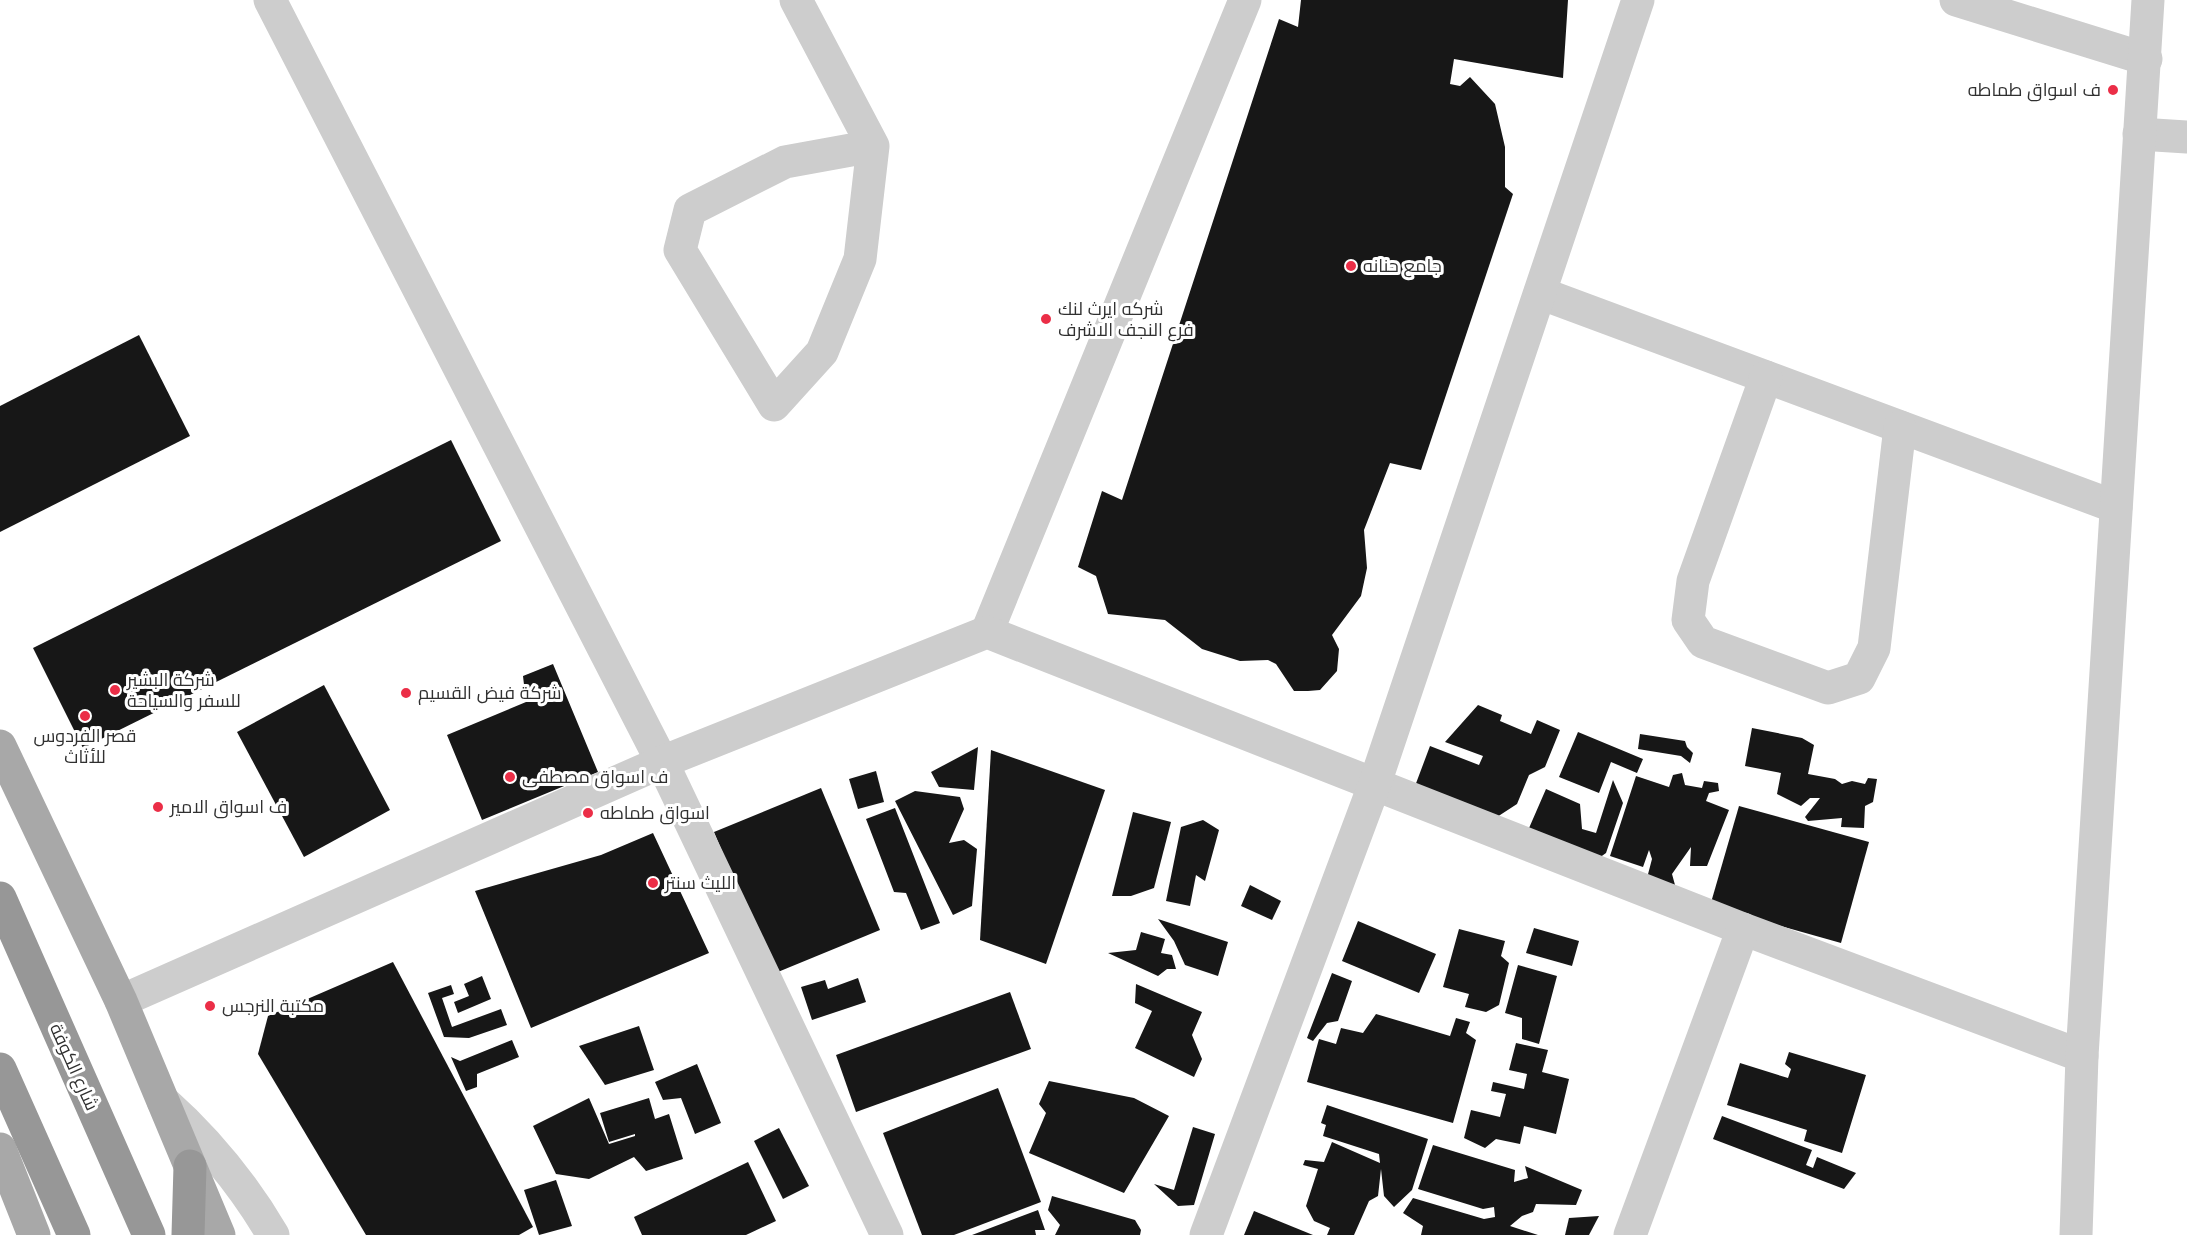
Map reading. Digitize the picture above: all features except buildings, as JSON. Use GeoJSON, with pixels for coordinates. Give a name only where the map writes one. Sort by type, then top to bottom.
{"type":"FeatureCollection","features":[{"type":"Feature","properties":{"kind":"highway","name":"شارع الكوفة"},"geometry":{"type":"LineString","coordinates":[[0,898],[149,1235]]}},
{"type":"Feature","properties":{"kind":"highway"},"geometry":{"type":"LineString","coordinates":[[0,1069],[74,1235]]}},
{"type":"Feature","properties":{"kind":"highway"},"geometry":{"type":"LineString","coordinates":[[188,1235],[190,1166]]}},
{"type":"Feature","properties":{"kind":"main road"},"geometry":{"type":"LineString","coordinates":[[0,746],[121,1001],[219,1235]]}},
{"type":"Feature","properties":{"kind":"main road"},"geometry":{"type":"LineString","coordinates":[[0,1149],[34,1235]]}},
{"type":"Feature","properties":{"kind":"street"},"geometry":{"type":"LineString","coordinates":[[270,0],[662,762],[887,1235]]}},
{"type":"Feature","properties":{"kind":"street"},"geometry":{"type":"LineString","coordinates":[[796,0],[873,146],[860,259],[822,352],[774,405],[680,250],[690,210],[785,162],[873,146]]}},
{"type":"Feature","properties":{"kind":"street"},"geometry":{"type":"LineString","coordinates":[[987,632],[1245,0]]}},
{"type":"Feature","properties":{"kind":"street"},"geometry":{"type":"LineString","coordinates":[[1206,1235],[1375,783],[1638,0]]}},
{"type":"Feature","properties":{"kind":"street"},"geometry":{"type":"LineString","coordinates":[[1956,0],[2146,59]]}},
{"type":"Feature","properties":{"kind":"street"},"geometry":{"type":"LineString","coordinates":[[2076,1235],[2082,1056],[2148,0]]}},
{"type":"Feature","properties":{"kind":"street"},"geometry":{"type":"LineString","coordinates":[[2139,134],[2187,137]]}},
{"type":"Feature","properties":{"kind":"street"},"geometry":{"type":"LineString","coordinates":[[1539,293],[2116,507]]}},
{"type":"Feature","properties":{"kind":"street"},"geometry":{"type":"LineString","coordinates":[[1766,377],[1693,581],[1688,620],[1703,642],[1828,688],[1859,678],[1874,648],[1900,427]]}},
{"type":"Feature","properties":{"kind":"street"},"geometry":{"type":"LineString","coordinates":[[121,1001],[662,762],[987,632],[1743,929],[2082,1056]]}},
{"type":"Feature","properties":{"kind":"street"},"geometry":{"type":"LineString","coordinates":[[1630,1235],[1743,929]]}},
{"type":"Feature","properties":{"kind":"street"},"geometry":{"type":"LineString","coordinates":[[163,1101],[188,1124],[231,1171],[273,1235]]}},
{"type":"Feature","properties":{"kind":"place","name":"ف اسواق طماطه"},"geometry":{"type":"Point","coordinates":[2113,90]}},
{"type":"Feature","properties":{"kind":"place","name":"جامع حنانه"},"geometry":{"type":"Point","coordinates":[1351,266]}},
{"type":"Feature","properties":{"kind":"place","name":"شركه ايرث لنك فرع النجف الاشرف"},"geometry":{"type":"Point","coordinates":[1046,319]}},
{"type":"Feature","properties":{"kind":"place","name":"شركة البشير للسفر والسياحة"},"geometry":{"type":"Point","coordinates":[115,690]}},
{"type":"Feature","properties":{"kind":"place","name":"شركة فيض القسيم"},"geometry":{"type":"Point","coordinates":[406,693]}},
{"type":"Feature","properties":{"kind":"place","name":"قصر الفردوس للأثاث"},"geometry":{"type":"Point","coordinates":[85,716]}},
{"type":"Feature","properties":{"kind":"place","name":"ف اسواق مصطفى"},"geometry":{"type":"Point","coordinates":[510,777]}},
{"type":"Feature","properties":{"kind":"place","name":"ف اسواق الامير"},"geometry":{"type":"Point","coordinates":[158,807]}},
{"type":"Feature","properties":{"kind":"place","name":"اسواق طماطه"},"geometry":{"type":"Point","coordinates":[588,813]}},
{"type":"Feature","properties":{"kind":"place","name":"الليث سنتر"},"geometry":{"type":"Point","coordinates":[653,883]}},
{"type":"Feature","properties":{"kind":"place","name":"مكتبة النرجس"},"geometry":{"type":"Point","coordinates":[210,1006]}}]}
